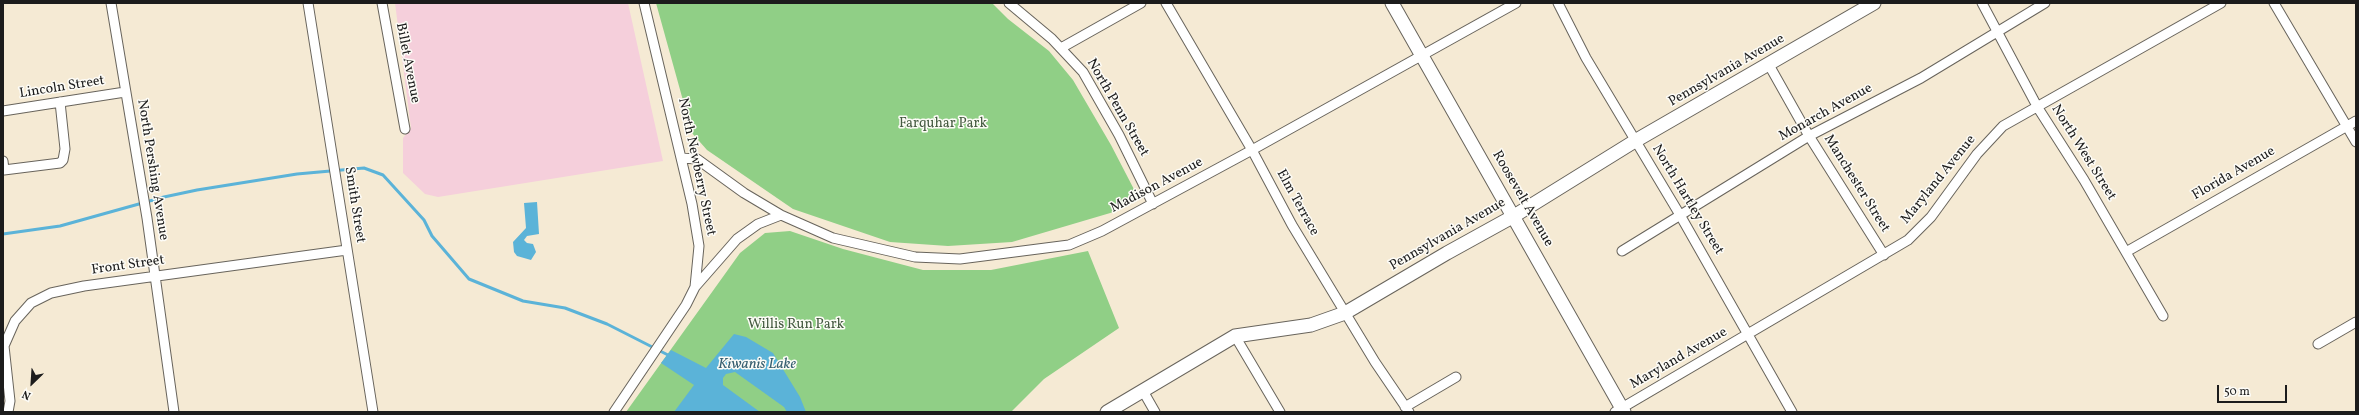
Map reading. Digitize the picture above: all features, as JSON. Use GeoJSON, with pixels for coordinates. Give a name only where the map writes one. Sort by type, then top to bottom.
{"type":"FeatureCollection","features":[{"type":"Feature","properties":{"kind":"street","name":"North Pershing Avenue"},"geometry":{"type":"LineString","coordinates":[[111,3],[138,173],[147,218],[174,412]]}},
{"type":"Feature","properties":{"kind":"street","name":"Smith Street"},"geometry":{"type":"LineString","coordinates":[[308,3],[373,412]]}},
{"type":"Feature","properties":{"kind":"street","name":"Billet Avenue"},"geometry":{"type":"LineString","coordinates":[[382,3],[405,128]]}},
{"type":"Feature","properties":{"kind":"street","name":"North Newberry Street"},"geometry":{"type":"LineString","coordinates":[[614,412],[650,361],[686,305],[695,287],[699,246],[698,229],[644,3]]}},
{"type":"Feature","properties":{"kind":"street","name":"North Penn Street"},"geometry":{"type":"LineString","coordinates":[[1009,3],[1061,48],[1083,72],[1119,135],[1153,204]]}},
{"type":"Feature","properties":{"kind":"street"},"geometry":{"type":"LineString","coordinates":[[1061,48],[1141,3]]}},
{"type":"Feature","properties":{"kind":"street","name":"Elm Terrace"},"geometry":{"type":"LineString","coordinates":[[1166,3],[1252,150],[1292,225],[1345,313],[1407,409]]}},
{"type":"Feature","properties":{"kind":"street","name":"Roosevelt Avenue"},"geometry":{"type":"LineString","coordinates":[[1392,3],[1514,216],[1620,411]]}},
{"type":"Feature","properties":{"kind":"street","name":"Madison Avenue"},"geometry":{"type":"LineString","coordinates":[[681,158],[697,159],[744,193],[781,215],[833,238],[915,257],[960,259],[1069,245],[1102,231],[1153,204],[1516,3]]}},
{"type":"Feature","properties":{"kind":"street","name":"North Hartley Street"},"geometry":{"type":"LineString","coordinates":[[1558,3],[1586,58],[1680,215],[1792,412]]}},
{"type":"Feature","properties":{"kind":"street","name":"Pennsylvania Avenue"},"geometry":{"type":"LineString","coordinates":[[1107,412],[1235,336],[1310,324],[1345,313],[1447,252],[1514,216],[1635,141],[1769,66],[1874,3]]}},
{"type":"Feature","properties":{"kind":"street","name":"North West Street"},"geometry":{"type":"LineString","coordinates":[[1982,3],[2038,108],[2126,252],[2163,316]]}},
{"type":"Feature","properties":{"kind":"street","name":"Monarch Avenue"},"geometry":{"type":"LineString","coordinates":[[1622,251],[1809,136],[1920,78],[1997,30],[2045,3]]}},
{"type":"Feature","properties":{"kind":"street","name":"Maryland Avenue"},"geometry":{"type":"LineString","coordinates":[[1620,411],[1908,240],[1930,217],[1977,154],[2003,126],[2038,108],[2221,3]]}},
{"type":"Feature","properties":{"kind":"street"},"geometry":{"type":"LineString","coordinates":[[2274,3],[2348,126],[2356,142]]}},
{"type":"Feature","properties":{"kind":"street","name":"Manchester Street"},"geometry":{"type":"LineString","coordinates":[[1769,66],[1809,136],[1884,255]]}},
{"type":"Feature","properties":{"kind":"street","name":"Lincoln Street"},"geometry":{"type":"LineString","coordinates":[[3,111],[125,92]]}},
{"type":"Feature","properties":{"kind":"street"},"geometry":{"type":"LineString","coordinates":[[4,165],[60,163],[63,160],[65,149],[60,102]]}},
{"type":"Feature","properties":{"kind":"street","name":"Florida Avenue"},"geometry":{"type":"LineString","coordinates":[[2126,252],[2356,121]]}},
{"type":"Feature","properties":{"kind":"street"},"geometry":{"type":"LineString","coordinates":[[695,287],[737,239],[758,224],[781,215]]}},
{"type":"Feature","properties":{"kind":"street","name":"Front Street"},"geometry":{"type":"LineString","coordinates":[[8,412],[10,401],[4,367],[4,346],[15,321],[31,303],[58,292],[347,250]]}},
{"type":"Feature","properties":{"kind":"street"},"geometry":{"type":"LineString","coordinates":[[2318,344],[2356,322]]}},
{"type":"Feature","properties":{"kind":"street"},"geometry":{"type":"LineString","coordinates":[[1235,336],[1280,412]]}},
{"type":"Feature","properties":{"kind":"street"},"geometry":{"type":"LineString","coordinates":[[1407,409],[1456,376]]}},
{"type":"Feature","properties":{"kind":"street"},"geometry":{"type":"LineString","coordinates":[[1143,390],[1155,412]]}},
{"type":"Feature","properties":{"kind":"shaded area"},"geometry":{"type":"Polygon","coordinates":[[[395,3],[628,3],[663,161],[438,197],[425,194],[403,173],[403,138],[411,128],[395,3]]]}},
{"type":"Feature","properties":{"kind":"green space","name":"Farquhar Park"},"geometry":{"type":"Polygon","coordinates":[[[656,3],[992,3],[1008,19],[1049,51],[1073,80],[1111,145],[1139,199],[1117,211],[1012,242],[948,246],[890,242],[793,209],[707,150],[692,133],[656,3]]]}},
{"type":"Feature","properties":{"kind":"green space","name":"Willis Run Park"},"geometry":{"type":"Polygon","coordinates":[[[790,231],[843,249],[923,270],[991,270],[1088,251],[1119,328],[1044,379],[1011,412],[626,412],[740,253],[765,233],[790,231]]]}},
{"type":"Feature","properties":{"kind":"water"},"geometry":{"type":"Polygon","coordinates":[[[537,202],[539,234],[527,236],[524,240],[527,243],[533,244],[536,252],[531,260],[517,256],[514,252],[513,242],[526,228],[524,203],[537,202]]]}},
{"type":"Feature","properties":{"kind":"water","name":"Kiwanis Lake"},"geometry":{"type":"Polygon","coordinates":[[[734,334],[746,337],[773,353],[800,397],[806,412],[787,412],[784,407],[735,372],[726,374],[723,378],[723,385],[760,412],[674,412],[694,385],[661,363],[671,350],[706,368],[734,334]]]}},
{"type":"Feature","properties":{"kind":"waterway"},"geometry":{"type":"LineString","coordinates":[[3,234],[60,226],[164,197],[197,190],[297,174],[364,168],[383,175],[424,220],[432,236],[469,279],[523,301],[565,308],[607,324],[668,355]]}}]}
